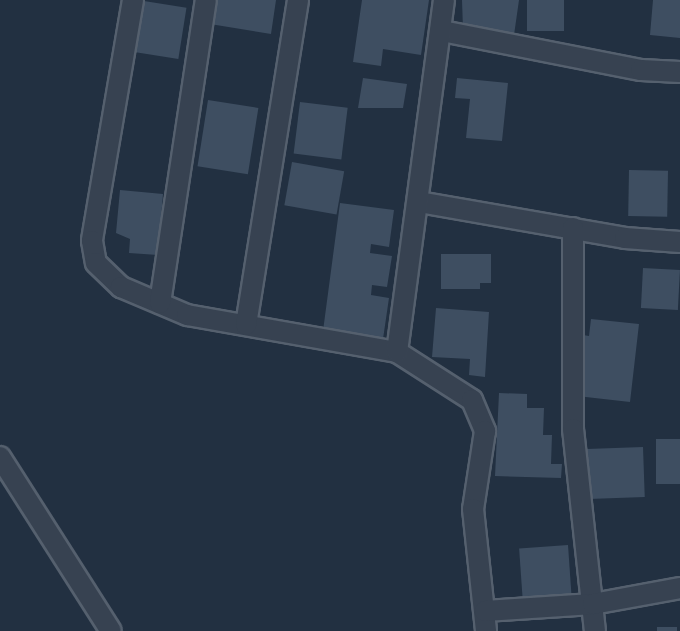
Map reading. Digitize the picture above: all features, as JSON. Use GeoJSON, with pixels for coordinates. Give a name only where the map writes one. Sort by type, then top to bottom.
{"type":"FeatureCollection","features":[{"type":"Feature","properties":{"kind":"street"},"geometry":{"type":"LineString","coordinates":[[133,0],[92,241],[96,264],[106,276],[187,315],[397,352],[472,400],[483,417],[482,469],[473,509],[485,621],[680,588]]}},
{"type":"Feature","properties":{"kind":"street"},"geometry":{"type":"LineString","coordinates":[[160,303],[206,0]]}},
{"type":"Feature","properties":{"kind":"street"},"geometry":{"type":"LineString","coordinates":[[246,325],[298,0]]}},
{"type":"Feature","properties":{"kind":"street"},"geometry":{"type":"LineString","coordinates":[[397,352],[442,31],[444,0]]}},
{"type":"Feature","properties":{"kind":"street"},"geometry":{"type":"LineString","coordinates":[[442,31],[641,70],[680,72]]}},
{"type":"Feature","properties":{"kind":"street"},"geometry":{"type":"LineString","coordinates":[[419,202],[573,228],[680,242]]}},
{"type":"Feature","properties":{"kind":"street"},"geometry":{"type":"LineString","coordinates":[[573,228],[573,429],[596,631]]}},
{"type":"Feature","properties":{"kind":"street"},"geometry":{"type":"LineString","coordinates":[[0,457],[111,631]]}},
{"type":"Feature","properties":{"kind":"building"},"geometry":{"type":"Polygon","coordinates":[[[214,0],[276,0],[271,34],[210,24],[214,0]]]}},
{"type":"Feature","properties":{"kind":"building"},"geometry":{"type":"Polygon","coordinates":[[[362,0],[429,0],[421,55],[383,49],[381,66],[353,62],[362,0]]]}},
{"type":"Feature","properties":{"kind":"building"},"geometry":{"type":"Polygon","coordinates":[[[462,0],[519,0],[514,35],[463,29],[462,0]]]}},
{"type":"Feature","properties":{"kind":"building"},"geometry":{"type":"Polygon","coordinates":[[[527,0],[564,0],[564,31],[527,31],[527,0]]]}},
{"type":"Feature","properties":{"kind":"building"},"geometry":{"type":"Polygon","coordinates":[[[653,0],[680,0],[680,38],[650,35],[653,0]]]}},
{"type":"Feature","properties":{"kind":"building"},"geometry":{"type":"Polygon","coordinates":[[[144,1],[186,8],[178,59],[136,52],[144,1]]]}},
{"type":"Feature","properties":{"kind":"building"},"geometry":{"type":"Polygon","coordinates":[[[363,78],[407,84],[403,108],[358,108],[363,78]]]}},
{"type":"Feature","properties":{"kind":"building"},"geometry":{"type":"Polygon","coordinates":[[[457,78],[508,83],[502,141],[466,138],[470,99],[455,98],[457,78]]]}},
{"type":"Feature","properties":{"kind":"building"},"geometry":{"type":"Polygon","coordinates":[[[208,100],[258,108],[248,174],[198,166],[208,100]]]}},
{"type":"Feature","properties":{"kind":"building"},"geometry":{"type":"Polygon","coordinates":[[[300,102],[348,108],[341,159],[294,154],[300,102]]]}},
{"type":"Feature","properties":{"kind":"building"},"geometry":{"type":"Polygon","coordinates":[[[292,162],[344,171],[337,215],[284,205],[292,162]]]}},
{"type":"Feature","properties":{"kind":"building"},"geometry":{"type":"Polygon","coordinates":[[[629,170],[668,171],[667,217],[628,216],[629,170]]]}},
{"type":"Feature","properties":{"kind":"building"},"geometry":{"type":"Polygon","coordinates":[[[120,190],[163,194],[158,255],[129,253],[130,239],[116,233],[120,190]]]}},
{"type":"Feature","properties":{"kind":"building"},"geometry":{"type":"Polygon","coordinates":[[[340,203],[394,210],[389,247],[371,244],[370,253],[392,256],[387,287],[372,285],[371,295],[389,298],[383,339],[323,331],[340,203]]]}},
{"type":"Feature","properties":{"kind":"building"},"geometry":{"type":"Polygon","coordinates":[[[441,254],[491,254],[491,283],[480,283],[480,289],[441,289],[441,254]]]}},
{"type":"Feature","properties":{"kind":"building"},"geometry":{"type":"Polygon","coordinates":[[[643,268],[680,270],[678,310],[641,308],[643,268]]]}},
{"type":"Feature","properties":{"kind":"building"},"geometry":{"type":"Polygon","coordinates":[[[436,308],[489,312],[485,377],[469,375],[470,359],[432,357],[436,308]]]}},
{"type":"Feature","properties":{"kind":"building"},"geometry":{"type":"Polygon","coordinates":[[[591,319],[639,324],[630,402],[577,396],[583,335],[589,336],[591,319]]]}},
{"type":"Feature","properties":{"kind":"building"},"geometry":{"type":"Polygon","coordinates":[[[499,393],[527,394],[527,408],[544,408],[543,435],[552,435],[551,464],[562,464],[561,478],[495,476],[499,393]]]}},
{"type":"Feature","properties":{"kind":"building"},"geometry":{"type":"Polygon","coordinates":[[[656,439],[680,439],[680,484],[656,484],[656,439]]]}},
{"type":"Feature","properties":{"kind":"building"},"geometry":{"type":"Polygon","coordinates":[[[643,447],[645,497],[589,499],[587,449],[643,447]]]}},
{"type":"Feature","properties":{"kind":"building"},"geometry":{"type":"Polygon","coordinates":[[[568,545],[571,594],[523,597],[519,548],[568,545]]]}},
{"type":"Feature","properties":{"kind":"building"},"geometry":{"type":"Polygon","coordinates":[[[657,627],[677,627],[677,631],[657,631],[657,627]]]}}]}
